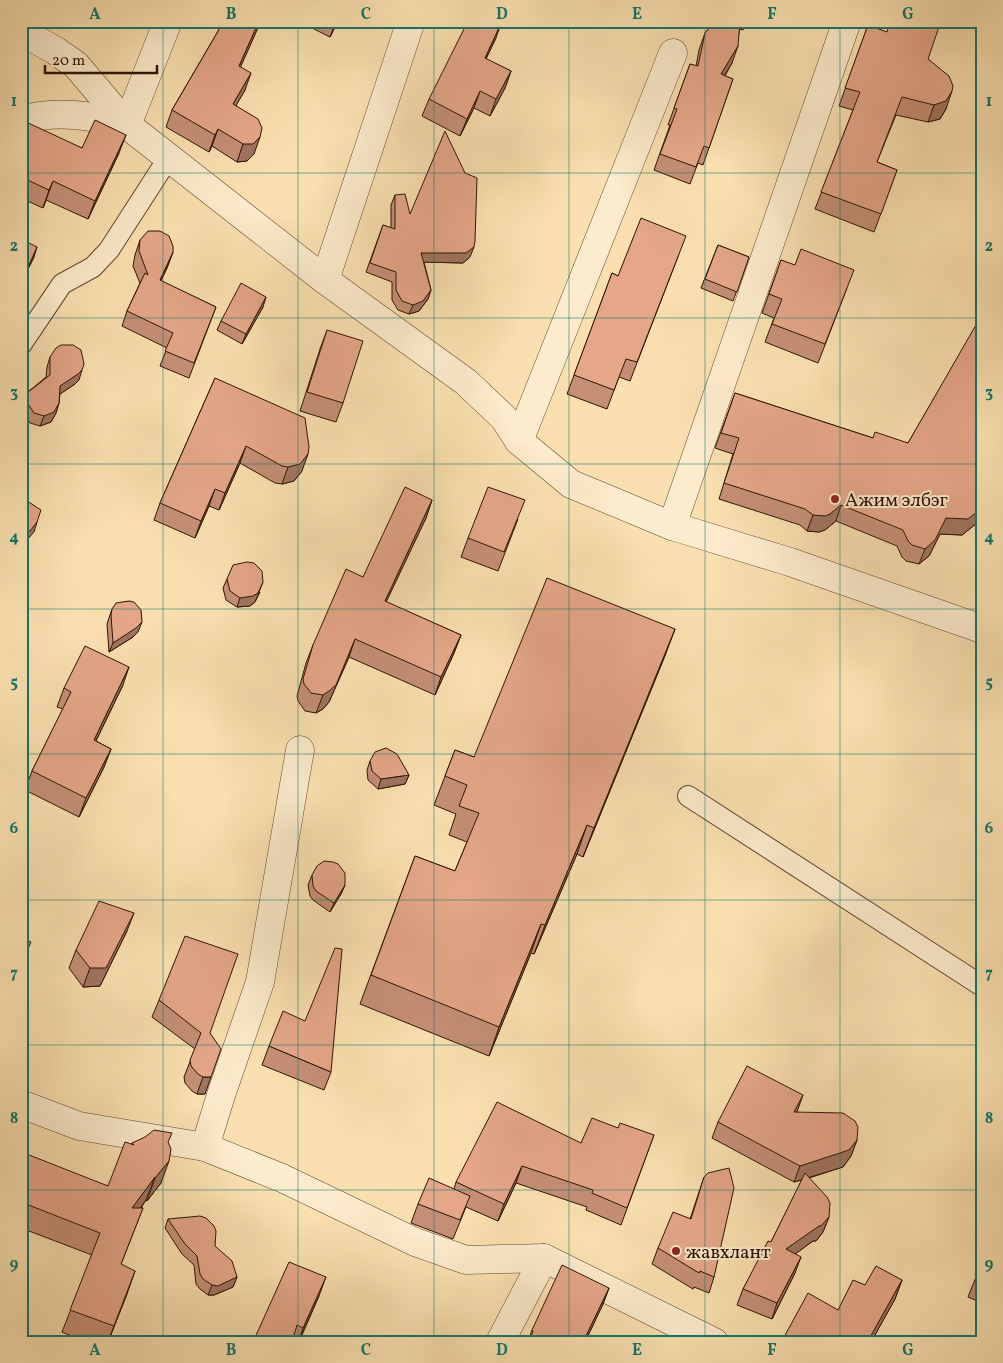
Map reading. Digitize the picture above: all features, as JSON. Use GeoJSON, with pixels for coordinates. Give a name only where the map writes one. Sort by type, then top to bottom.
{"type":"FeatureCollection","features":[{"type":"Feature","properties":{"kind":"street"},"geometry":{"type":"LineString","coordinates":[[127,125],[168,21]]}},
{"type":"Feature","properties":{"kind":"street"},"geometry":{"type":"LineString","coordinates":[[325,280],[411,21]]}},
{"type":"Feature","properties":{"kind":"street"},"geometry":{"type":"LineString","coordinates":[[672,526],[847,21]]}},
{"type":"Feature","properties":{"kind":"street"},"geometry":{"type":"LineString","coordinates":[[21,31],[76,65],[127,125],[325,280],[466,382],[504,418],[519,441],[571,484],[672,526],[790,562],[982,629]]}},
{"type":"Feature","properties":{"kind":"street"},"geometry":{"type":"LineString","coordinates":[[519,441],[673,53]]}},
{"type":"Feature","properties":{"kind":"street"},"geometry":{"type":"LineString","coordinates":[[21,120],[36,116],[77,114],[99,117],[127,125]]}},
{"type":"Feature","properties":{"kind":"street"},"geometry":{"type":"LineString","coordinates":[[206,1147],[221,1095],[260,982],[300,750]]}},
{"type":"Feature","properties":{"kind":"street"},"geometry":{"type":"LineString","coordinates":[[21,1104],[79,1126],[206,1147],[282,1178],[415,1242],[466,1260],[544,1258],[714,1342]]}},
{"type":"Feature","properties":{"kind":"street"},"geometry":{"type":"LineString","coordinates":[[500,1342],[544,1258]]}},
{"type":"Feature","properties":{"kind":"lane"},"geometry":{"type":"LineString","coordinates":[[21,345],[62,284],[93,266],[109,250],[169,157]]}},
{"type":"Feature","properties":{"kind":"lane"},"geometry":{"type":"LineString","coordinates":[[688,796],[982,986]]}},
{"type":"Feature","properties":{"kind":"building"},"geometry":{"type":"Polygon","coordinates":[[[224,21],[259,21],[239,66],[251,73],[233,104],[258,119],[262,128],[260,137],[253,144],[243,144],[218,129],[215,135],[172,110],[224,21]]]}},
{"type":"Feature","properties":{"kind":"building"},"geometry":{"type":"Polygon","coordinates":[[[468,21],[502,21],[485,58],[511,71],[496,99],[480,91],[467,119],[429,99],[468,21]]]}},
{"type":"Feature","properties":{"kind":"building"},"geometry":{"type":"Polygon","coordinates":[[[715,21],[740,21],[738,46],[721,74],[733,79],[709,148],[704,146],[696,167],[660,154],[677,109],[674,108],[690,64],[698,66],[705,33],[715,21]]]}},
{"type":"Feature","properties":{"kind":"building"},"geometry":{"type":"Polygon","coordinates":[[[890,21],[941,21],[928,59],[949,76],[953,86],[946,101],[934,105],[902,97],[877,162],[897,170],[881,214],[821,192],[860,92],[845,88],[868,25],[887,32],[890,21]]]}},
{"type":"Feature","properties":{"kind":"building"},"geometry":{"type":"Polygon","coordinates":[[[95,120],[126,135],[95,201],[53,181],[49,190],[21,177],[21,127],[24,121],[82,148],[95,120]]]}},
{"type":"Feature","properties":{"kind":"building"},"geometry":{"type":"Polygon","coordinates":[[[445,131],[465,173],[477,178],[474,247],[466,253],[421,253],[431,290],[423,301],[413,305],[402,301],[396,290],[396,272],[370,263],[383,225],[395,229],[395,195],[405,194],[410,214],[445,131]]]}},
{"type":"Feature","properties":{"kind":"building"},"geometry":{"type":"Polygon","coordinates":[[[641,218],[686,236],[637,362],[626,359],[614,390],[574,375],[612,273],[618,276],[641,218]]]}},
{"type":"Feature","properties":{"kind":"building"},"geometry":{"type":"Polygon","coordinates":[[[148,231],[160,231],[169,236],[173,246],[173,252],[160,280],[216,307],[194,363],[165,351],[173,333],[127,311],[145,273],[148,275],[139,251],[140,240],[148,231]]]}},
{"type":"Feature","properties":{"kind":"building"},"geometry":{"type":"Polygon","coordinates":[[[21,239],[37,247],[25,274],[21,272],[21,239]]]}},
{"type":"Feature","properties":{"kind":"building"},"geometry":{"type":"Polygon","coordinates":[[[718,245],[749,257],[737,292],[705,279],[718,245]]]}},
{"type":"Feature","properties":{"kind":"building"},"geometry":{"type":"Polygon","coordinates":[[[801,249],[854,270],[825,344],[772,324],[782,299],[769,294],[781,260],[795,265],[801,249]]]}},
{"type":"Feature","properties":{"kind":"building"},"geometry":{"type":"Polygon","coordinates":[[[241,283],[266,297],[246,334],[221,321],[241,283]]]}},
{"type":"Feature","properties":{"kind":"building"},"geometry":{"type":"Polygon","coordinates":[[[982,309],[982,360],[979,361],[982,363],[982,508],[968,519],[946,518],[935,540],[925,549],[912,545],[903,530],[841,505],[825,516],[813,515],[805,509],[724,483],[739,438],[721,433],[735,393],[873,438],[875,432],[908,443],[980,318],[982,309]]]}},
{"type":"Feature","properties":{"kind":"building"},"geometry":{"type":"Polygon","coordinates":[[[327,330],[363,341],[343,403],[307,392],[327,330]]]}},
{"type":"Feature","properties":{"kind":"building"},"geometry":{"type":"Polygon","coordinates":[[[61,345],[73,345],[81,350],[84,364],[82,370],[60,386],[59,403],[54,412],[44,416],[34,413],[23,396],[50,375],[50,357],[56,348],[61,345]]]}},
{"type":"Feature","properties":{"kind":"building"},"geometry":{"type":"Polygon","coordinates":[[[215,378],[305,418],[309,447],[308,454],[300,464],[288,467],[282,466],[246,446],[225,493],[215,489],[201,521],[160,503],[215,378]]]}},
{"type":"Feature","properties":{"kind":"building"},"geometry":{"type":"Polygon","coordinates":[[[405,487],[432,500],[385,601],[461,635],[441,677],[355,639],[336,685],[323,695],[311,693],[304,684],[303,679],[313,645],[346,569],[363,577],[405,487]]]}},
{"type":"Feature","properties":{"kind":"building"},"geometry":{"type":"Polygon","coordinates":[[[488,487],[525,500],[504,552],[468,538],[488,487]]]}},
{"type":"Feature","properties":{"kind":"building"},"geometry":{"type":"Polygon","coordinates":[[[21,497],[41,510],[37,522],[30,531],[21,533],[21,497]]]}},
{"type":"Feature","properties":{"kind":"building"},"geometry":{"type":"Polygon","coordinates":[[[247,562],[254,563],[262,571],[263,582],[258,593],[253,596],[240,598],[230,591],[227,579],[233,565],[247,562]]]}},
{"type":"Feature","properties":{"kind":"building"},"geometry":{"type":"Polygon","coordinates":[[[547,578],[675,629],[594,828],[587,825],[545,925],[541,924],[499,1027],[371,975],[415,856],[455,871],[479,813],[459,806],[467,785],[445,776],[455,750],[474,757],[547,578]]]}},
{"type":"Feature","properties":{"kind":"building"},"geometry":{"type":"Polygon","coordinates":[[[134,602],[141,610],[142,622],[113,643],[112,609],[116,603],[134,602]]]}},
{"type":"Feature","properties":{"kind":"building"},"geometry":{"type":"Polygon","coordinates":[[[85,646],[129,667],[94,740],[111,749],[86,798],[32,771],[71,692],[64,688],[85,646]]]}},
{"type":"Feature","properties":{"kind":"building"},"geometry":{"type":"Polygon","coordinates":[[[386,748],[397,754],[409,775],[381,779],[372,771],[370,761],[375,752],[386,748]]]}},
{"type":"Feature","properties":{"kind":"building"},"geometry":{"type":"Polygon","coordinates":[[[324,861],[338,864],[345,873],[345,885],[334,903],[316,891],[313,886],[312,875],[317,866],[324,861]]]}},
{"type":"Feature","properties":{"kind":"building"},"geometry":{"type":"Polygon","coordinates":[[[99,901],[134,913],[106,968],[90,968],[76,950],[99,901]]]}},
{"type":"Feature","properties":{"kind":"building"},"geometry":{"type":"Polygon","coordinates":[[[185,936],[238,954],[210,1033],[221,1049],[211,1077],[203,1077],[191,1066],[190,1060],[201,1033],[159,1000],[185,936]]]}},
{"type":"Feature","properties":{"kind":"building"},"geometry":{"type":"Polygon","coordinates":[[[21,938],[31,942],[21,965],[21,938]]]}},
{"type":"Feature","properties":{"kind":"building"},"geometry":{"type":"Polygon","coordinates":[[[335,948],[342,949],[331,1072],[269,1046],[283,1011],[305,1021],[335,948]]]}},
{"type":"Feature","properties":{"kind":"building"},"geometry":{"type":"Polygon","coordinates":[[[747,1066],[803,1095],[794,1112],[843,1113],[855,1121],[858,1127],[857,1140],[849,1150],[800,1166],[718,1122],[747,1066]]]}},
{"type":"Feature","properties":{"kind":"building"},"geometry":{"type":"Polygon","coordinates":[[[497,1102],[581,1143],[592,1118],[618,1128],[620,1123],[654,1135],[627,1208],[592,1193],[593,1190],[522,1166],[504,1204],[456,1182],[497,1102]]]}},
{"type":"Feature","properties":{"kind":"building"},"geometry":{"type":"Polygon","coordinates":[[[154,1130],[172,1133],[168,1142],[171,1149],[169,1161],[132,1208],[143,1208],[121,1264],[135,1271],[114,1326],[70,1310],[100,1233],[21,1202],[21,1161],[24,1153],[108,1186],[125,1142],[134,1145],[132,1143],[154,1130]]]}},
{"type":"Feature","properties":{"kind":"building"},"geometry":{"type":"Polygon","coordinates":[[[729,1168],[734,1188],[714,1277],[700,1271],[699,1273],[658,1248],[673,1212],[691,1219],[704,1177],[708,1173],[729,1168]]]}},
{"type":"Feature","properties":{"kind":"building"},"geometry":{"type":"Polygon","coordinates":[[[805,1173],[827,1197],[830,1203],[829,1217],[821,1226],[786,1249],[801,1257],[777,1303],[743,1289],[768,1241],[771,1242],[805,1173]]]}},
{"type":"Feature","properties":{"kind":"building"},"geometry":{"type":"Polygon","coordinates":[[[429,1178],[470,1196],[460,1220],[418,1204],[429,1178]]]}},
{"type":"Feature","properties":{"kind":"building"},"geometry":{"type":"Polygon","coordinates":[[[200,1216],[206,1218],[214,1226],[216,1231],[215,1246],[232,1261],[237,1277],[218,1286],[212,1285],[203,1279],[200,1274],[197,1256],[185,1244],[168,1219],[200,1216]]]}},
{"type":"Feature","properties":{"kind":"building"},"geometry":{"type":"Polygon","coordinates":[[[289,1262],[326,1277],[303,1328],[297,1325],[292,1342],[253,1342],[289,1262]]]}},
{"type":"Feature","properties":{"kind":"building"},"geometry":{"type":"Polygon","coordinates":[[[562,1265],[609,1288],[583,1342],[529,1342],[532,1330],[562,1265]]]}},
{"type":"Feature","properties":{"kind":"building"},"geometry":{"type":"Polygon","coordinates":[[[876,1266],[902,1280],[868,1341],[860,1337],[858,1342],[789,1342],[783,1339],[808,1293],[838,1310],[853,1280],[865,1285],[876,1266]]]}},
{"type":"Feature","properties":{"kind":"place","name":"Ажим элбэг"},"geometry":{"type":"Point","coordinates":[835,499]}},
{"type":"Feature","properties":{"kind":"place","name":"жавхлант"},"geometry":{"type":"Point","coordinates":[676,1251]}}]}
